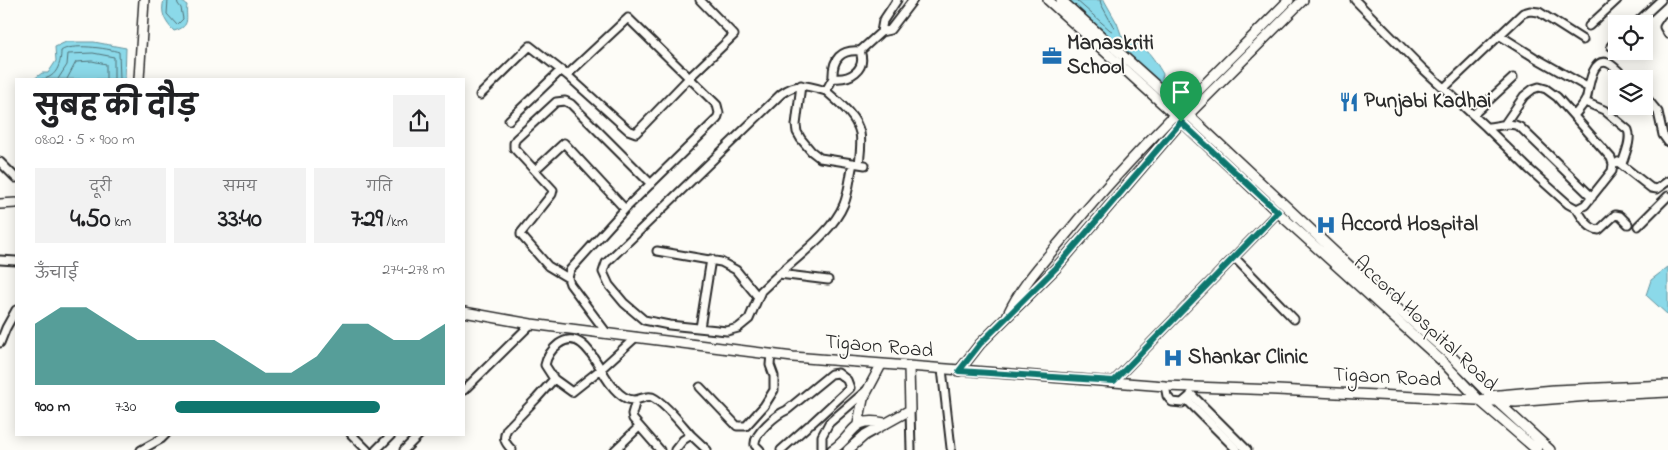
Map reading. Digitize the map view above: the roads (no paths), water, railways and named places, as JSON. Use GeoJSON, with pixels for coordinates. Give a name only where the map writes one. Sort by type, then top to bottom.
{"type":"FeatureCollection","features":[{"type":"Feature","properties":{"kind":"street"},"geometry":{"type":"LineString","coordinates":[[139,78],[144,0]]}},
{"type":"Feature","properties":{"kind":"street"},"geometry":{"type":"LineString","coordinates":[[480,95],[530,46],[564,73],[628,130],[636,133],[734,35],[700,0]]}},
{"type":"Feature","properties":{"kind":"street"},"geometry":{"type":"LineString","coordinates":[[881,32],[883,20],[897,0]]}},
{"type":"Feature","properties":{"kind":"street"},"geometry":{"type":"LineString","coordinates":[[826,91],[833,78],[832,68],[836,60],[844,52],[860,51],[881,32],[890,30],[913,0]]}},
{"type":"Feature","properties":{"kind":"street","name":"Accord Hospital Road"},"geometry":{"type":"LineString","coordinates":[[1048,0],[1181,115],[1278,212],[1442,361],[1478,400],[1536,450]]}},
{"type":"Feature","properties":{"kind":"street"},"geometry":{"type":"LineString","coordinates":[[1061,0],[1181,115],[1449,354],[1494,399],[1550,450]]}},
{"type":"Feature","properties":{"kind":"street"},"geometry":{"type":"LineString","coordinates":[[959,371],[971,353],[1056,268],[1181,115],[1289,0]]}},
{"type":"Feature","properties":{"kind":"street"},"geometry":{"type":"LineString","coordinates":[[1006,318],[1031,276],[1090,205],[1181,115],[1303,0]]}},
{"type":"Feature","properties":{"kind":"street"},"geometry":{"type":"LineString","coordinates":[[1355,0],[1444,88],[1568,204],[1576,209],[1589,226],[1599,230],[1615,216],[1620,216],[1628,224]]}},
{"type":"Feature","properties":{"kind":"street"},"geometry":{"type":"LineString","coordinates":[[1590,26],[1616,0]]}},
{"type":"Feature","properties":{"kind":"street"},"geometry":{"type":"LineString","coordinates":[[1645,15],[1661,0]]}},
{"type":"Feature","properties":{"kind":"street"},"geometry":{"type":"LineString","coordinates":[[1444,88],[1517,17],[1530,11],[1539,12],[1583,40]]}},
{"type":"Feature","properties":{"kind":"street"},"geometry":{"type":"LineString","coordinates":[[509,120],[628,18],[717,105],[719,113],[717,119],[625,209],[570,270],[568,278],[570,284],[606,332]]}},
{"type":"Feature","properties":{"kind":"street"},"geometry":{"type":"LineString","coordinates":[[1668,21],[1664,27],[1668,34]]}},
{"type":"Feature","properties":{"kind":"street"},"geometry":{"type":"LineString","coordinates":[[1499,35],[1587,87]]}},
{"type":"Feature","properties":{"kind":"street"},"geometry":{"type":"LineString","coordinates":[[833,78],[843,79],[856,72],[861,64],[862,57],[860,51]]}},
{"type":"Feature","properties":{"kind":"street"},"geometry":{"type":"LineString","coordinates":[[1574,116],[1585,102],[1587,87],[1593,71],[1602,63],[1607,63],[1615,70]]}},
{"type":"Feature","properties":{"kind":"street"},"geometry":{"type":"LineString","coordinates":[[1473,115],[1513,78]]}},
{"type":"Feature","properties":{"kind":"street"},"geometry":{"type":"LineString","coordinates":[[801,85],[796,125],[798,136],[820,158],[859,164]]}},
{"type":"Feature","properties":{"kind":"street"},"geometry":{"type":"LineString","coordinates":[[801,85],[826,91],[845,109],[857,124],[861,134],[859,164],[840,212],[826,231],[765,286],[749,319],[738,328],[727,331],[669,325],[644,320],[634,313],[604,278],[603,267],[781,94],[791,87],[801,85]]}},
{"type":"Feature","properties":{"kind":"street"},"geometry":{"type":"LineString","coordinates":[[1504,125],[1524,96],[1532,89],[1539,87],[1546,89],[1557,96],[1611,158],[1622,164],[1651,188],[1657,189],[1668,181]]}},
{"type":"Feature","properties":{"kind":"street"},"geometry":{"type":"LineString","coordinates":[[568,278],[548,266],[520,235],[553,192],[553,188],[514,148],[514,143],[556,102],[565,101],[651,184]]}},
{"type":"Feature","properties":{"kind":"street"},"geometry":{"type":"LineString","coordinates":[[1585,102],[1604,110],[1630,132],[1622,164]]}},
{"type":"Feature","properties":{"kind":"street"},"geometry":{"type":"LineString","coordinates":[[1653,106],[1658,112],[1663,136],[1668,142]]}},
{"type":"Feature","properties":{"kind":"street"},"geometry":{"type":"LineString","coordinates":[[1486,127],[1515,124],[1520,127],[1592,197]]}},
{"type":"Feature","properties":{"kind":"street"},"geometry":{"type":"LineString","coordinates":[[535,170],[564,143],[625,209]]}},
{"type":"Feature","properties":{"kind":"street"},"geometry":{"type":"LineString","coordinates":[[1576,209],[1585,206],[1612,171],[1613,164],[1611,158]]}},
{"type":"Feature","properties":{"kind":"street"},"geometry":{"type":"LineString","coordinates":[[0,162],[15,177]]}},
{"type":"Feature","properties":{"kind":"street"},"geometry":{"type":"LineString","coordinates":[[1638,226],[1668,196]]}},
{"type":"Feature","properties":{"kind":"street"},"geometry":{"type":"LineString","coordinates":[[0,204],[15,203]]}},
{"type":"Feature","properties":{"kind":"street"},"geometry":{"type":"LineString","coordinates":[[1114,381],[1278,212]]}},
{"type":"Feature","properties":{"kind":"street"},"geometry":{"type":"LineString","coordinates":[[657,251],[711,259],[732,267],[741,275],[758,297]]}},
{"type":"Feature","properties":{"kind":"street"},"geometry":{"type":"LineString","coordinates":[[1234,257],[1294,319]]}},
{"type":"Feature","properties":{"kind":"street"},"geometry":{"type":"LineString","coordinates":[[700,328],[711,259]]}},
{"type":"Feature","properties":{"kind":"street"},"geometry":{"type":"LineString","coordinates":[[0,260],[15,261]]}},
{"type":"Feature","properties":{"kind":"street"},"geometry":{"type":"LineString","coordinates":[[779,274],[828,280]]}},
{"type":"Feature","properties":{"kind":"street"},"geometry":{"type":"LineString","coordinates":[[0,343],[15,312]]}},
{"type":"Feature","properties":{"kind":"street","name":"Tigaon Road"},"geometry":{"type":"LineString","coordinates":[[465,314],[531,324],[606,332],[636,338],[771,354],[881,365],[1114,381],[1165,386],[1190,394],[1277,390],[1478,400],[1494,399]]}},
{"type":"Feature","properties":{"kind":"street"},"geometry":{"type":"LineString","coordinates":[[465,389],[531,324]]}},
{"type":"Feature","properties":{"kind":"street"},"geometry":{"type":"LineString","coordinates":[[636,338],[601,369],[572,392],[554,378],[545,366],[546,359],[556,345],[563,341],[572,340],[583,344],[601,369],[607,380],[625,398],[636,400],[647,396],[652,397],[707,450]]}},
{"type":"Feature","properties":{"kind":"street"},"geometry":{"type":"LineString","coordinates":[[700,388],[737,426],[746,426],[764,406],[774,390],[774,376],[770,365],[771,354]]}},
{"type":"Feature","properties":{"kind":"street"},"geometry":{"type":"LineString","coordinates":[[858,424],[863,399],[881,365]]}},
{"type":"Feature","properties":{"kind":"street"},"geometry":{"type":"LineString","coordinates":[[909,367],[911,450]]}},
{"type":"Feature","properties":{"kind":"street"},"geometry":{"type":"LineString","coordinates":[[942,369],[952,448]]}},
{"type":"Feature","properties":{"kind":"street"},"geometry":{"type":"LineString","coordinates":[[760,450],[755,445],[756,436],[780,413],[787,410],[831,374],[838,374],[847,380],[850,388],[781,450]]}},
{"type":"Feature","properties":{"kind":"street"},"geometry":{"type":"LineString","coordinates":[[512,450],[504,439],[504,434],[554,378]]}},
{"type":"Feature","properties":{"kind":"street"},"geometry":{"type":"LineString","coordinates":[[1494,399],[1554,390],[1668,385]]}},
{"type":"Feature","properties":{"kind":"street"},"geometry":{"type":"LineString","coordinates":[[1165,386],[1167,396],[1172,402],[1182,403],[1190,394]]}},
{"type":"Feature","properties":{"kind":"street"},"geometry":{"type":"LineString","coordinates":[[822,450],[822,436],[834,417],[868,390]]}},
{"type":"Feature","properties":{"kind":"street"},"geometry":{"type":"LineString","coordinates":[[1494,399],[1516,402],[1668,392]]}},
{"type":"Feature","properties":{"kind":"street"},"geometry":{"type":"LineString","coordinates":[[1190,394],[1237,450]]}},
{"type":"Feature","properties":{"kind":"street"},"geometry":{"type":"LineString","coordinates":[[1190,394],[1247,450]]}},
{"type":"Feature","properties":{"kind":"street"},"geometry":{"type":"LineString","coordinates":[[636,400],[632,414],[633,419],[660,450]]}},
{"type":"Feature","properties":{"kind":"street"},"geometry":{"type":"LineString","coordinates":[[848,450],[865,435],[910,410]]}},
{"type":"Feature","properties":{"kind":"street"},"geometry":{"type":"LineString","coordinates":[[832,450],[858,424],[868,421],[884,424]]}},
{"type":"Feature","properties":{"kind":"street"},"geometry":{"type":"LineString","coordinates":[[811,425],[822,436]]}},
{"type":"Feature","properties":{"kind":"street"},"geometry":{"type":"LineString","coordinates":[[615,450],[639,427]]}},
{"type":"Feature","properties":{"kind":"street"},"geometry":{"type":"LineString","coordinates":[[675,450],[682,440],[691,435]]}},
{"type":"Feature","properties":{"kind":"street"},"geometry":{"type":"LineString","coordinates":[[141,450],[164,436]]}},
{"type":"Feature","properties":{"kind":"street"},"geometry":{"type":"LineString","coordinates":[[353,436],[367,450]]}},
{"type":"Feature","properties":{"kind":"street"},"geometry":{"type":"LineString","coordinates":[[376,450],[390,436]]}},
{"type":"Feature","properties":{"kind":"street"},"geometry":{"type":"LineString","coordinates":[[404,450],[418,436]]}},
{"type":"Feature","properties":{"kind":"water"},"geometry":{"type":"Polygon","coordinates":[[[164,0],[179,0],[187,5],[187,21],[180,29],[174,31],[164,17],[164,0]]]}},
{"type":"Feature","properties":{"kind":"water"},"geometry":{"type":"Polygon","coordinates":[[[1069,0],[1104,0],[1117,23],[1122,37],[1142,46],[1155,62],[1163,74],[1161,83],[1069,0]]]}},
{"type":"Feature","properties":{"kind":"water"},"geometry":{"type":"Polygon","coordinates":[[[66,42],[94,42],[126,48],[125,78],[35,78],[42,73],[48,73],[56,61],[55,47],[66,42]]]}},
{"type":"Feature","properties":{"kind":"water"},"geometry":{"type":"Polygon","coordinates":[[[1668,267],[1668,315],[1646,295],[1651,280],[1668,267]]]}},
{"type":"Feature","properties":{"kind":"place","name":"Manaskriti School"},"geometry":{"type":"Point","coordinates":[1052,56]}},
{"type":"Feature","properties":{"kind":"place","name":"Punjabi Kadhai"},"geometry":{"type":"Point","coordinates":[1349,102]}},
{"type":"Feature","properties":{"kind":"place","name":"Accord Hospital"},"geometry":{"type":"Point","coordinates":[1326,225]}},
{"type":"Feature","properties":{"kind":"place","name":"Shankar Clinic"},"geometry":{"type":"Point","coordinates":[1173,358]}}]}
